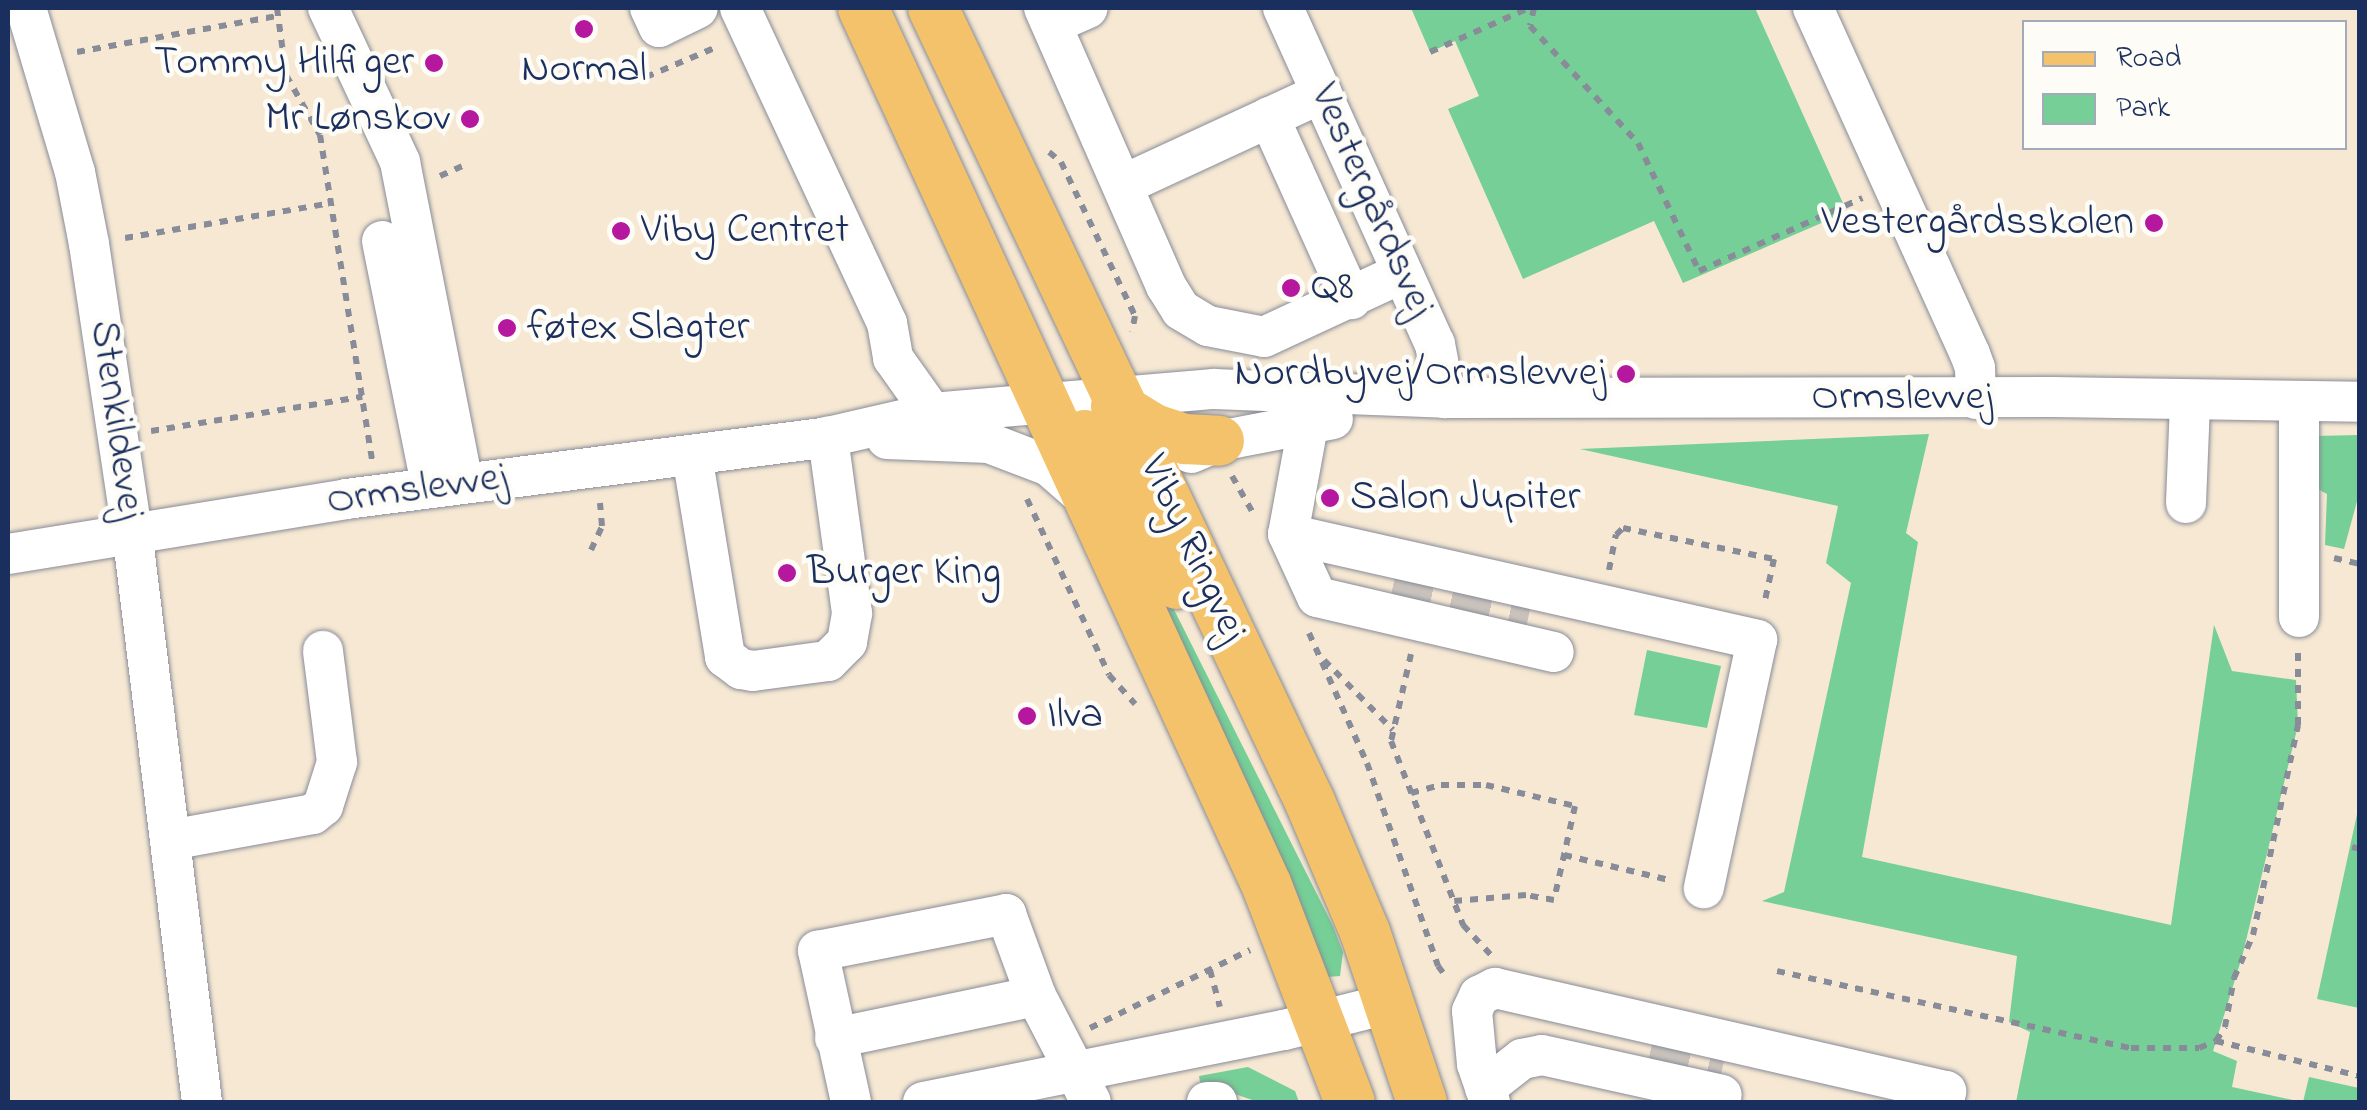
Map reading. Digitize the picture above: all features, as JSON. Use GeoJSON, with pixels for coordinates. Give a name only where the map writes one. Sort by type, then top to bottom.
{"type":"FeatureCollection","features":[{"type":"Feature","properties":{"kind":"main road","name":"Viby Ringvej"},"geometry":{"type":"LineString","coordinates":[[863,8],[1286,932],[1350,1102]]}},
{"type":"Feature","properties":{"kind":"main road","name":"Viby Ringvej"},"geometry":{"type":"LineString","coordinates":[[932,8],[1310,802],[1391,1002],[1422,1102]]}},
{"type":"Feature","properties":{"kind":"main road"},"geometry":{"type":"LineString","coordinates":[[937,166],[1119,404],[1186,439],[1219,441]]}},
{"type":"Feature","properties":{"kind":"main road"},"geometry":{"type":"LineString","coordinates":[[1046,404],[1076,423],[1097,451],[1310,802]]}},
{"type":"Feature","properties":{"kind":"street","name":"Stenkildevej"},"geometry":{"type":"LineString","coordinates":[[26,8],[89,244],[120,436],[202,1102]]}},
{"type":"Feature","properties":{"kind":"street"},"geometry":{"type":"LineString","coordinates":[[328,8],[400,162],[448,486]]}},
{"type":"Feature","properties":{"kind":"street"},"geometry":{"type":"LineString","coordinates":[[650,8],[659,27],[698,8]]}},
{"type":"Feature","properties":{"kind":"street"},"geometry":{"type":"LineString","coordinates":[[949,8],[971,86]]}},
{"type":"Feature","properties":{"kind":"street","name":"Vestergårdsvej"},"geometry":{"type":"LineString","coordinates":[[1283,8],[1436,344],[1445,398]]}},
{"type":"Feature","properties":{"kind":"street"},"geometry":{"type":"LineString","coordinates":[[1813,8],[1976,368],[1976,399]]}},
{"type":"Feature","properties":{"kind":"street"},"geometry":{"type":"LineString","coordinates":[[1062,13],[1123,185],[1166,286],[1181,310],[1208,326],[1264,337],[1402,274]]}},
{"type":"Feature","properties":{"kind":"street"},"geometry":{"type":"LineString","coordinates":[[738,23],[887,323],[893,358],[932,413]]}},
{"type":"Feature","properties":{"kind":"street"},"geometry":{"type":"LineString","coordinates":[[1123,185],[1322,93]]}},
{"type":"Feature","properties":{"kind":"street"},"geometry":{"type":"LineString","coordinates":[[1268,117],[1351,299]]}},
{"type":"Feature","properties":{"kind":"street"},"geometry":{"type":"LineString","coordinates":[[382,241],[448,486]]}},
{"type":"Feature","properties":{"kind":"street","name":"Ormslevvej"},"geometry":{"type":"LineString","coordinates":[[8,554],[132,531],[378,495],[828,437],[932,413],[1046,404],[1119,404],[1214,389],[1312,408]]}},
{"type":"Feature","properties":{"kind":"street","name":"Ormslevvej"},"geometry":{"type":"LineString","coordinates":[[1163,489],[1179,459],[1312,408],[1445,398],[2052,397],[2360,402]]}},
{"type":"Feature","properties":{"kind":"street"},"geometry":{"type":"LineString","coordinates":[[2186,503],[2190,402]]}},
{"type":"Feature","properties":{"kind":"street"},"geometry":{"type":"LineString","coordinates":[[2299,402],[2299,616]]}},
{"type":"Feature","properties":{"kind":"street"},"geometry":{"type":"LineString","coordinates":[[1312,408],[1282,538],[1317,597],[1554,652]]}},
{"type":"Feature","properties":{"kind":"street"},"geometry":{"type":"LineString","coordinates":[[692,454],[725,657],[741,669],[753,671],[828,661],[847,642],[852,612],[828,437]]}},
{"type":"Feature","properties":{"kind":"street","name":"Ormslevvej"},"geometry":{"type":"LineString","coordinates":[[828,437],[989,443],[1049,466],[1088,500]]}},
{"type":"Feature","properties":{"kind":"street"},"geometry":{"type":"LineString","coordinates":[[1282,538],[1394,581]]}},
{"type":"Feature","properties":{"kind":"street"},"geometry":{"type":"LineString","coordinates":[[1282,538],[1757,640],[1706,888]]}},
{"type":"Feature","properties":{"kind":"street"},"geometry":{"type":"LineString","coordinates":[[170,840],[313,814],[323,806],[336,762],[323,651]]}},
{"type":"Feature","properties":{"kind":"street"},"geometry":{"type":"LineString","coordinates":[[851,1102],[818,951],[1006,914],[1036,996],[1083,1088]]}},
{"type":"Feature","properties":{"kind":"street"},"geometry":{"type":"LineString","coordinates":[[836,1038],[1036,996]]}},
{"type":"Feature","properties":{"kind":"street"},"geometry":{"type":"LineString","coordinates":[[1484,1085],[1484,999],[1946,1091],[1944,1102]]}},
{"type":"Feature","properties":{"kind":"street"},"geometry":{"type":"LineString","coordinates":[[924,1102],[1083,1088],[1391,1002]]}},
{"type":"Feature","properties":{"kind":"street"},"geometry":{"type":"LineString","coordinates":[[1484,1085],[1523,1030],[1552,1023],[1575,1026]]}},
{"type":"Feature","properties":{"kind":"street"},"geometry":{"type":"LineString","coordinates":[[1484,1085],[1522,1059],[1542,1055],[1722,1095]]}},
{"type":"Feature","properties":{"kind":"street"},"geometry":{"type":"LineString","coordinates":[[1207,1102],[1217,1102]]}},
{"type":"Feature","properties":{"kind":"path"},"geometry":{"type":"LineString","coordinates":[[1430,52],[1531,8],[1530,26],[1638,143],[1698,271],[1894,184]]}},
{"type":"Feature","properties":{"kind":"path"},"geometry":{"type":"LineString","coordinates":[[42,58],[277,12],[286,75],[320,134],[378,495]]}},
{"type":"Feature","properties":{"kind":"path"},"geometry":{"type":"LineString","coordinates":[[646,78],[738,23]]}},
{"type":"Feature","properties":{"kind":"path"},"geometry":{"type":"LineString","coordinates":[[89,244],[331,203]]}},
{"type":"Feature","properties":{"kind":"path"},"geometry":{"type":"LineString","coordinates":[[120,436],[362,397]]}},
{"type":"Feature","properties":{"kind":"path"},"geometry":{"type":"LineString","coordinates":[[591,550],[602,526],[598,467]]}},
{"type":"Feature","properties":{"kind":"path"},"geometry":{"type":"LineString","coordinates":[[1240,487],[1282,538]]}},
{"type":"Feature","properties":{"kind":"path"},"geometry":{"type":"LineString","coordinates":[[1602,605],[1616,535],[1622,528],[1774,559],[1757,640]]}},
{"type":"Feature","properties":{"kind":"path"},"geometry":{"type":"LineString","coordinates":[[2216,1041],[2224,1027],[2234,978],[2253,936],[2298,725],[2299,616]]}},
{"type":"Feature","properties":{"kind":"path"},"geometry":{"type":"LineString","coordinates":[[1305,623],[1367,763],[1438,966],[1484,999],[1498,962],[1463,926],[1392,741],[1419,620]]}},
{"type":"Feature","properties":{"kind":"path"},"geometry":{"type":"LineString","coordinates":[[1321,657],[1394,730]]}},
{"type":"Feature","properties":{"kind":"path"},"geometry":{"type":"LineString","coordinates":[[1411,793],[1441,785],[1486,785],[1575,806],[1554,900],[1526,894],[1454,901]]}},
{"type":"Feature","properties":{"kind":"path"},"geometry":{"type":"LineString","coordinates":[[1564,855],[1706,888]]}},
{"type":"Feature","properties":{"kind":"path"},"geometry":{"type":"LineString","coordinates":[[1056,1037],[1094,1026],[1286,932]]}},
{"type":"Feature","properties":{"kind":"path"},"geometry":{"type":"LineString","coordinates":[[1777,971],[2131,1048],[2199,1048],[2216,1041],[2360,1076]]}},
{"type":"Feature","properties":{"kind":"green space"},"geometry":{"type":"Polygon","coordinates":[[[1411,8],[1755,8],[1847,212],[1683,283],[1654,221],[1523,279],[1448,109],[1479,96],[1455,41],[1430,52],[1411,8]]]}},
{"type":"Feature","properties":{"kind":"green space"},"geometry":{"type":"Polygon","coordinates":[[[1929,434],[1906,533],[1918,542],[1862,857],[2171,925],[2214,625],[2232,671],[2296,680],[2298,725],[2242,957],[2213,1051],[2237,1061],[2232,1087],[2302,1102],[2016,1102],[2030,1032],[2009,1022],[2017,956],[1762,901],[1784,892],[1851,583],[1826,563],[1838,506],[1580,449],[1929,434]]]}},
{"type":"Feature","properties":{"kind":"green space"},"geometry":{"type":"Polygon","coordinates":[[[2359,435],[2359,494],[2344,549],[2325,545],[2327,494],[2316,488],[2315,436],[2359,435]]]}},
{"type":"Feature","properties":{"kind":"green space"},"geometry":{"type":"Polygon","coordinates":[[[1134,530],[1333,926],[1343,952],[1340,976],[1328,977],[1184,657],[1134,530]]]}},
{"type":"Feature","properties":{"kind":"green space"},"geometry":{"type":"Polygon","coordinates":[[[1647,650],[1721,666],[1707,728],[1634,715],[1647,650]]]}},
{"type":"Feature","properties":{"kind":"green space"},"geometry":{"type":"Polygon","coordinates":[[[2359,805],[2359,1008],[2317,999],[2359,805]]]}},
{"type":"Feature","properties":{"kind":"green space"},"geometry":{"type":"Polygon","coordinates":[[[1248,1067],[1295,1091],[1299,1102],[1258,1102],[1200,1082],[1199,1076],[1248,1067]]]}},
{"type":"Feature","properties":{"kind":"green space"},"geometry":{"type":"Polygon","coordinates":[[[2309,1077],[2359,1088],[2359,1102],[2303,1102],[2309,1077]]]}},
{"type":"Feature","properties":{"kind":"tunnel"},"geometry":{"type":"LineString","coordinates":[[1394,581],[1530,611]]}},
{"type":"Feature","properties":{"kind":"tunnel"},"geometry":{"type":"LineString","coordinates":[[1652,1044],[1724,1061]]}},
{"type":"Feature","properties":{"kind":"place","name":"Normal"},"geometry":{"type":"Point","coordinates":[584,29]}},
{"type":"Feature","properties":{"kind":"place","name":"Tommy Hilfiger"},"geometry":{"type":"Point","coordinates":[434,63]}},
{"type":"Feature","properties":{"kind":"place","name":"Mr Lønskov"},"geometry":{"type":"Point","coordinates":[470,119]}},
{"type":"Feature","properties":{"kind":"place","name":"Vestergårdsskolen"},"geometry":{"type":"Point","coordinates":[2154,223]}},
{"type":"Feature","properties":{"kind":"place","name":"Viby Centret"},"geometry":{"type":"Point","coordinates":[621,231]}},
{"type":"Feature","properties":{"kind":"place","name":"Q8"},"geometry":{"type":"Point","coordinates":[1291,288]}},
{"type":"Feature","properties":{"kind":"place","name":"føtex Slagter"},"geometry":{"type":"Point","coordinates":[507,328]}},
{"type":"Feature","properties":{"kind":"place","name":"Nordbyvej/Ormslevvej"},"geometry":{"type":"Point","coordinates":[1626,374]}},
{"type":"Feature","properties":{"kind":"place","name":"Salon Jupiter"},"geometry":{"type":"Point","coordinates":[1330,498]}},
{"type":"Feature","properties":{"kind":"place","name":"Burger King"},"geometry":{"type":"Point","coordinates":[787,573]}},
{"type":"Feature","properties":{"kind":"place","name":"Ilva"},"geometry":{"type":"Point","coordinates":[1027,716]}}]}
